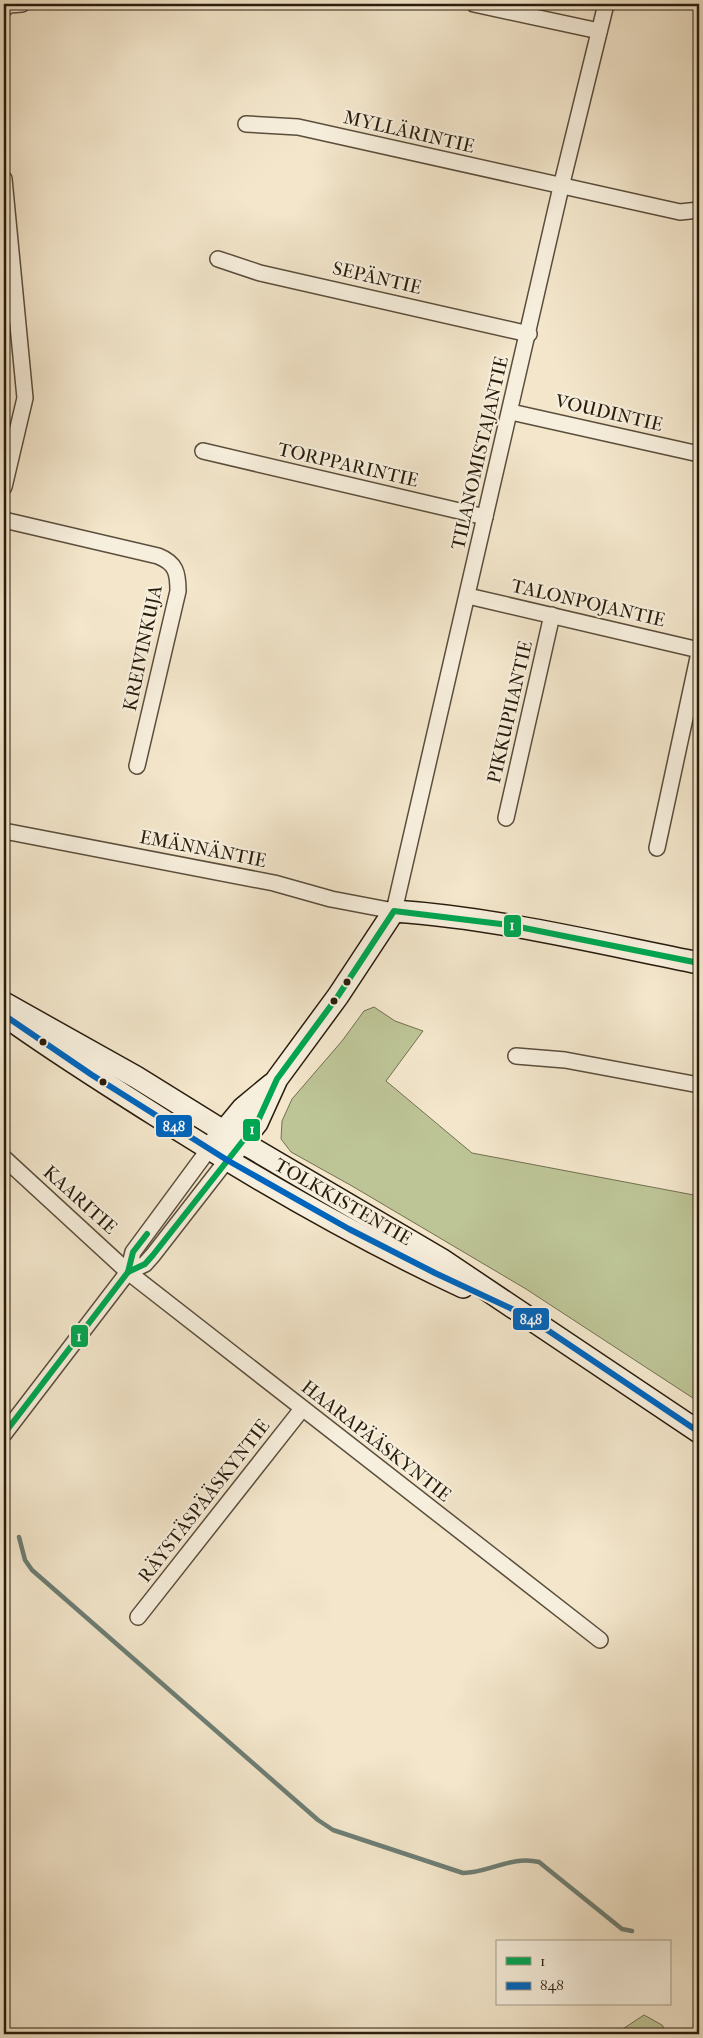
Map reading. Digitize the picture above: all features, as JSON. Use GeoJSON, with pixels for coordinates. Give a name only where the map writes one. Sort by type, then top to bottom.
{"type":"FeatureCollection","features":[{"type":"Feature","properties":{"kind":"street"},"geometry":{"type":"LineString","coordinates":[[4,9],[9,5],[22,4]]}},
{"type":"Feature","properties":{"kind":"street"},"geometry":{"type":"LineString","coordinates":[[474,4],[599,32]]}},
{"type":"Feature","properties":{"kind":"street","name":"TILANOMISTAJANTIE"},"geometry":{"type":"LineString","coordinates":[[394,910],[511,412],[561,187],[606,4]]}},
{"type":"Feature","properties":{"kind":"street","name":"MYLLÄRINTIE"},"geometry":{"type":"LineString","coordinates":[[246,124],[298,126],[561,187],[680,212],[699,210]]}},
{"type":"Feature","properties":{"kind":"street"},"geometry":{"type":"LineString","coordinates":[[4,179],[25,398],[4,487]]}},
{"type":"Feature","properties":{"kind":"street","name":"SEPÄNTIE"},"geometry":{"type":"LineString","coordinates":[[218,260],[260,273],[529,334]]}},
{"type":"Feature","properties":{"kind":"street","name":"VOUDINTIE"},"geometry":{"type":"LineString","coordinates":[[511,412],[699,454]]}},
{"type":"Feature","properties":{"kind":"street","name":"TORPPARINTIE"},"geometry":{"type":"LineString","coordinates":[[203,451],[485,518]]}},
{"type":"Feature","properties":{"kind":"street","name":"KREIVINKUJA"},"geometry":{"type":"LineString","coordinates":[[4,520],[158,556],[174,565],[178,575],[178,591],[137,766]]}},
{"type":"Feature","properties":{"kind":"street","name":"TALONPOJANTIE"},"geometry":{"type":"LineString","coordinates":[[468,596],[699,652]]}},
{"type":"Feature","properties":{"kind":"street","name":"PIKKUPIIANTIE"},"geometry":{"type":"LineString","coordinates":[[506,818],[552,615]]}},
{"type":"Feature","properties":{"kind":"street"},"geometry":{"type":"LineString","coordinates":[[657,848],[699,652]]}},
{"type":"Feature","properties":{"kind":"street","name":"EMÄNNÄNTIE"},"geometry":{"type":"LineString","coordinates":[[4,831],[274,883],[331,899],[394,910]]}},
{"type":"Feature","properties":{"kind":"street"},"geometry":{"type":"LineString","coordinates":[[128,1272],[145,1264],[153,1255],[232,1136],[256,1122],[277,1079],[338,996],[394,910],[440,914],[483,921],[699,963]]}},
{"type":"Feature","properties":{"kind":"street","name":"TOLKKISTENTIE"},"geometry":{"type":"LineString","coordinates":[[4,1002],[136,1077],[441,1259],[699,1432]]}},
{"type":"Feature","properties":{"kind":"street","name":"TOLKKISTENTIE"},"geometry":{"type":"LineString","coordinates":[[4,1015],[92,1075],[218,1155],[400,1256],[525,1315]]}},
{"type":"Feature","properties":{"kind":"street"},"geometry":{"type":"LineString","coordinates":[[516,1056],[565,1060],[699,1085]]}},
{"type":"Feature","properties":{"kind":"street"},"geometry":{"type":"LineString","coordinates":[[4,1434],[128,1272],[133,1252],[218,1155]]}},
{"type":"Feature","properties":{"kind":"street","name":"KAARITIE"},"geometry":{"type":"LineString","coordinates":[[4,1158],[128,1272]]}},
{"type":"Feature","properties":{"kind":"street","name":"HAARAPÄÄSKYNTIE"},"geometry":{"type":"LineString","coordinates":[[128,1272],[600,1640]]}},
{"type":"Feature","properties":{"kind":"street","name":"RÄYSTÄSPÄÄSKYNTIE"},"geometry":{"type":"LineString","coordinates":[[138,1617],[302,1409]]}},
{"type":"Feature","properties":{"kind":"green space"},"geometry":{"type":"Polygon","coordinates":[[[374,1007],[395,1021],[423,1031],[386,1081],[472,1153],[699,1196],[699,1402],[526,1289],[291,1152],[281,1139],[282,1121],[292,1099],[342,1041],[364,1011],[374,1007]]]}},
{"type":"Feature","properties":{"kind":"green space"},"geometry":{"type":"Polygon","coordinates":[[[644,2015],[662,2025],[668,2034],[615,2034],[644,2015]]]}},
{"type":"Feature","properties":{"kind":"waterway"},"geometry":{"type":"LineString","coordinates":[[19,1537],[25,1560],[32,1570],[318,1820],[333,1830],[463,1873],[510,1862],[529,1860],[539,1862],[622,1929],[632,1931]]}},
{"type":"Feature","properties":{"kind":"transit line","name":"1"},"geometry":{"type":"LineString","coordinates":[[128,1272],[145,1264],[153,1255],[257,1123],[277,1079],[338,996],[394,911],[509,925],[699,963]]}},
{"type":"Feature","properties":{"kind":"transit line","name":"848"},"geometry":{"type":"LineString","coordinates":[[4,1015],[92,1075],[227,1160],[349,1229],[435,1273],[525,1315],[699,1432]]}},
{"type":"Feature","properties":{"kind":"transit line","name":"1"},"geometry":{"type":"LineString","coordinates":[[4,1434],[128,1272],[133,1252],[147,1234]]}}]}
